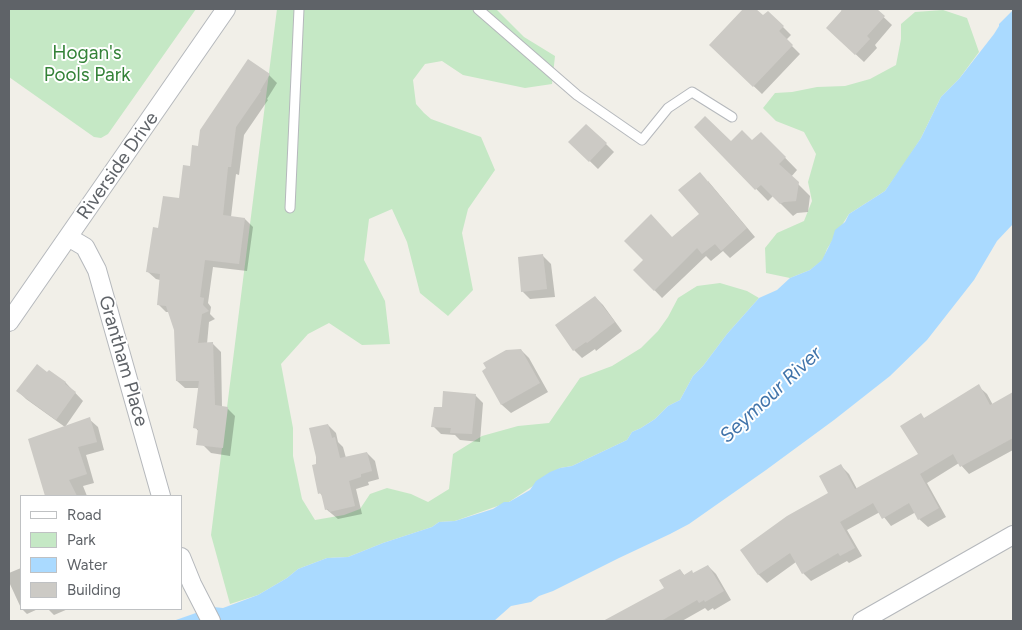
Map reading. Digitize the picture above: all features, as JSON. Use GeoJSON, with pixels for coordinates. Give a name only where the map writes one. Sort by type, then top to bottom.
{"type":"FeatureCollection","features":[{"type":"Feature","properties":{"kind":"street","name":"Riverside Drive"},"geometry":{"type":"LineString","coordinates":[[9,322],[226,9]]}},
{"type":"Feature","properties":{"kind":"street","name":"Grantham Place"},"geometry":{"type":"LineString","coordinates":[[68,237],[85,247],[97,270],[161,495]]}},
{"type":"Feature","properties":{"kind":"street"},"geometry":{"type":"LineString","coordinates":[[862,621],[1013,535]]}},
{"type":"Feature","properties":{"kind":"street"},"geometry":{"type":"LineString","coordinates":[[182,559],[210,621]]}},
{"type":"Feature","properties":{"kind":"lane"},"geometry":{"type":"LineString","coordinates":[[290,208],[300,9]]}},
{"type":"Feature","properties":{"kind":"lane"},"geometry":{"type":"LineString","coordinates":[[478,9],[576,95],[642,140],[668,108],[692,92],[732,117]]}},
{"type":"Feature","properties":{"kind":"green space","name":"Hogan's Pools Park"},"geometry":{"type":"Polygon","coordinates":[[[9,9],[196,9],[108,134],[101,138],[94,137],[9,77],[9,9]]]}},
{"type":"Feature","properties":{"kind":"green space"},"geometry":{"type":"Polygon","coordinates":[[[277,9],[496,9],[524,37],[555,56],[552,84],[525,88],[463,75],[442,61],[425,64],[413,80],[416,104],[424,113],[431,119],[481,137],[495,170],[468,209],[462,233],[473,290],[448,316],[420,293],[407,242],[392,209],[369,219],[364,260],[385,301],[390,344],[362,345],[329,323],[308,334],[281,364],[293,428],[293,456],[302,499],[315,520],[344,515],[360,509],[370,494],[387,488],[411,494],[428,502],[449,489],[453,454],[482,436],[518,426],[549,423],[580,378],[612,366],[641,348],[658,331],[678,298],[697,286],[720,283],[747,291],[759,298],[693,376],[680,400],[668,406],[655,419],[632,432],[627,440],[572,466],[560,468],[509,502],[455,521],[439,522],[432,527],[348,557],[327,558],[298,569],[287,578],[258,595],[230,604],[211,535],[277,9]]]}},
{"type":"Feature","properties":{"kind":"green space"},"geometry":{"type":"Polygon","coordinates":[[[943,10],[967,18],[979,52],[959,79],[941,97],[921,138],[905,163],[885,191],[849,214],[827,249],[823,260],[810,270],[790,278],[766,273],[765,248],[777,233],[804,221],[812,201],[808,182],[816,154],[804,132],[776,121],[763,108],[775,93],[817,87],[845,86],[870,79],[896,65],[901,39],[901,24],[915,12],[943,10]]]}},
{"type":"Feature","properties":{"kind":"water","name":"Seymour River"},"geometry":{"type":"Polygon","coordinates":[[[1013,10],[1013,224],[997,241],[974,280],[927,340],[890,376],[766,470],[689,524],[553,591],[539,596],[531,602],[511,606],[494,621],[173,621],[213,607],[223,608],[258,595],[287,578],[298,569],[327,558],[348,557],[432,527],[439,522],[455,521],[493,509],[530,490],[536,481],[550,472],[572,466],[627,440],[632,432],[655,419],[668,406],[680,400],[693,376],[759,298],[777,290],[790,278],[810,270],[822,260],[835,230],[845,222],[849,214],[885,191],[921,138],[941,97],[959,79],[994,34],[999,24],[1013,10]]]}},
{"type":"Feature","properties":{"kind":"building"},"geometry":{"type":"Polygon","coordinates":[[[743,9],[756,9],[763,15],[768,11],[784,26],[779,31],[793,45],[753,87],[709,45],[743,9]]]}},
{"type":"Feature","properties":{"kind":"building"},"geometry":{"type":"Polygon","coordinates":[[[843,9],[877,9],[885,16],[867,36],[870,39],[855,55],[826,28],[843,9]]]}},
{"type":"Feature","properties":{"kind":"building"},"geometry":{"type":"Polygon","coordinates":[[[248,59],[270,74],[261,91],[236,127],[231,167],[228,167],[223,215],[245,218],[239,264],[205,260],[200,297],[204,298],[203,305],[209,311],[202,314],[198,343],[213,342],[215,405],[228,407],[223,448],[196,445],[198,429],[193,428],[199,381],[176,381],[174,330],[166,306],[157,305],[160,274],[146,272],[153,227],[158,228],[163,196],[179,198],[183,165],[190,166],[192,145],[198,146],[200,130],[248,59]]]}},
{"type":"Feature","properties":{"kind":"building"},"geometry":{"type":"Polygon","coordinates":[[[705,116],[731,141],[742,130],[752,140],[761,132],[786,157],[779,164],[799,182],[796,201],[780,204],[761,185],[755,190],[694,127],[705,116]]]}},
{"type":"Feature","properties":{"kind":"building"},"geometry":{"type":"Polygon","coordinates":[[[586,124],[607,143],[589,162],[568,142],[586,124]]]}},
{"type":"Feature","properties":{"kind":"building"},"geometry":{"type":"Polygon","coordinates":[[[700,172],[747,228],[721,251],[715,244],[702,254],[697,248],[654,291],[633,270],[643,260],[624,241],[651,214],[672,237],[699,214],[678,190],[700,172]]]}},
{"type":"Feature","properties":{"kind":"building"},"geometry":{"type":"Polygon","coordinates":[[[543,254],[547,289],[521,292],[518,257],[543,254]]]}},
{"type":"Feature","properties":{"kind":"building"},"geometry":{"type":"Polygon","coordinates":[[[595,296],[615,322],[573,351],[555,325],[595,296]]]}},
{"type":"Feature","properties":{"kind":"building"},"geometry":{"type":"Polygon","coordinates":[[[521,349],[540,383],[501,405],[482,371],[486,368],[483,363],[506,350],[521,349]]]}},
{"type":"Feature","properties":{"kind":"building"},"geometry":{"type":"Polygon","coordinates":[[[37,364],[47,372],[49,370],[66,382],[65,384],[76,392],[56,420],[16,391],[37,364]]]}},
{"type":"Feature","properties":{"kind":"building"},"geometry":{"type":"Polygon","coordinates":[[[979,384],[990,405],[1013,392],[1013,438],[960,467],[953,454],[920,474],[939,508],[918,520],[909,503],[882,519],[873,503],[840,522],[855,548],[840,556],[838,553],[802,574],[790,553],[758,575],[740,550],[787,516],[828,493],[819,476],[841,464],[855,489],[918,454],[900,426],[921,413],[924,418],[979,384]]]}},
{"type":"Feature","properties":{"kind":"building"},"geometry":{"type":"Polygon","coordinates":[[[443,391],[476,394],[472,434],[450,433],[451,428],[431,427],[434,407],[442,407],[443,391]]]}},
{"type":"Feature","properties":{"kind":"building"},"geometry":{"type":"Polygon","coordinates":[[[90,417],[97,442],[78,447],[87,474],[69,480],[76,495],[45,495],[28,439],[90,417]]]}},
{"type":"Feature","properties":{"kind":"building"},"geometry":{"type":"Polygon","coordinates":[[[328,424],[332,438],[335,437],[340,458],[367,452],[372,471],[361,474],[361,477],[349,481],[355,506],[329,512],[328,509],[325,510],[321,493],[318,494],[312,465],[316,464],[316,457],[309,428],[328,424]]]}},
{"type":"Feature","properties":{"kind":"building"},"geometry":{"type":"Polygon","coordinates":[[[708,565],[724,591],[705,602],[704,600],[699,603],[697,600],[661,621],[603,621],[664,588],[659,580],[680,569],[684,575],[692,570],[693,573],[708,565]]]}}]}
